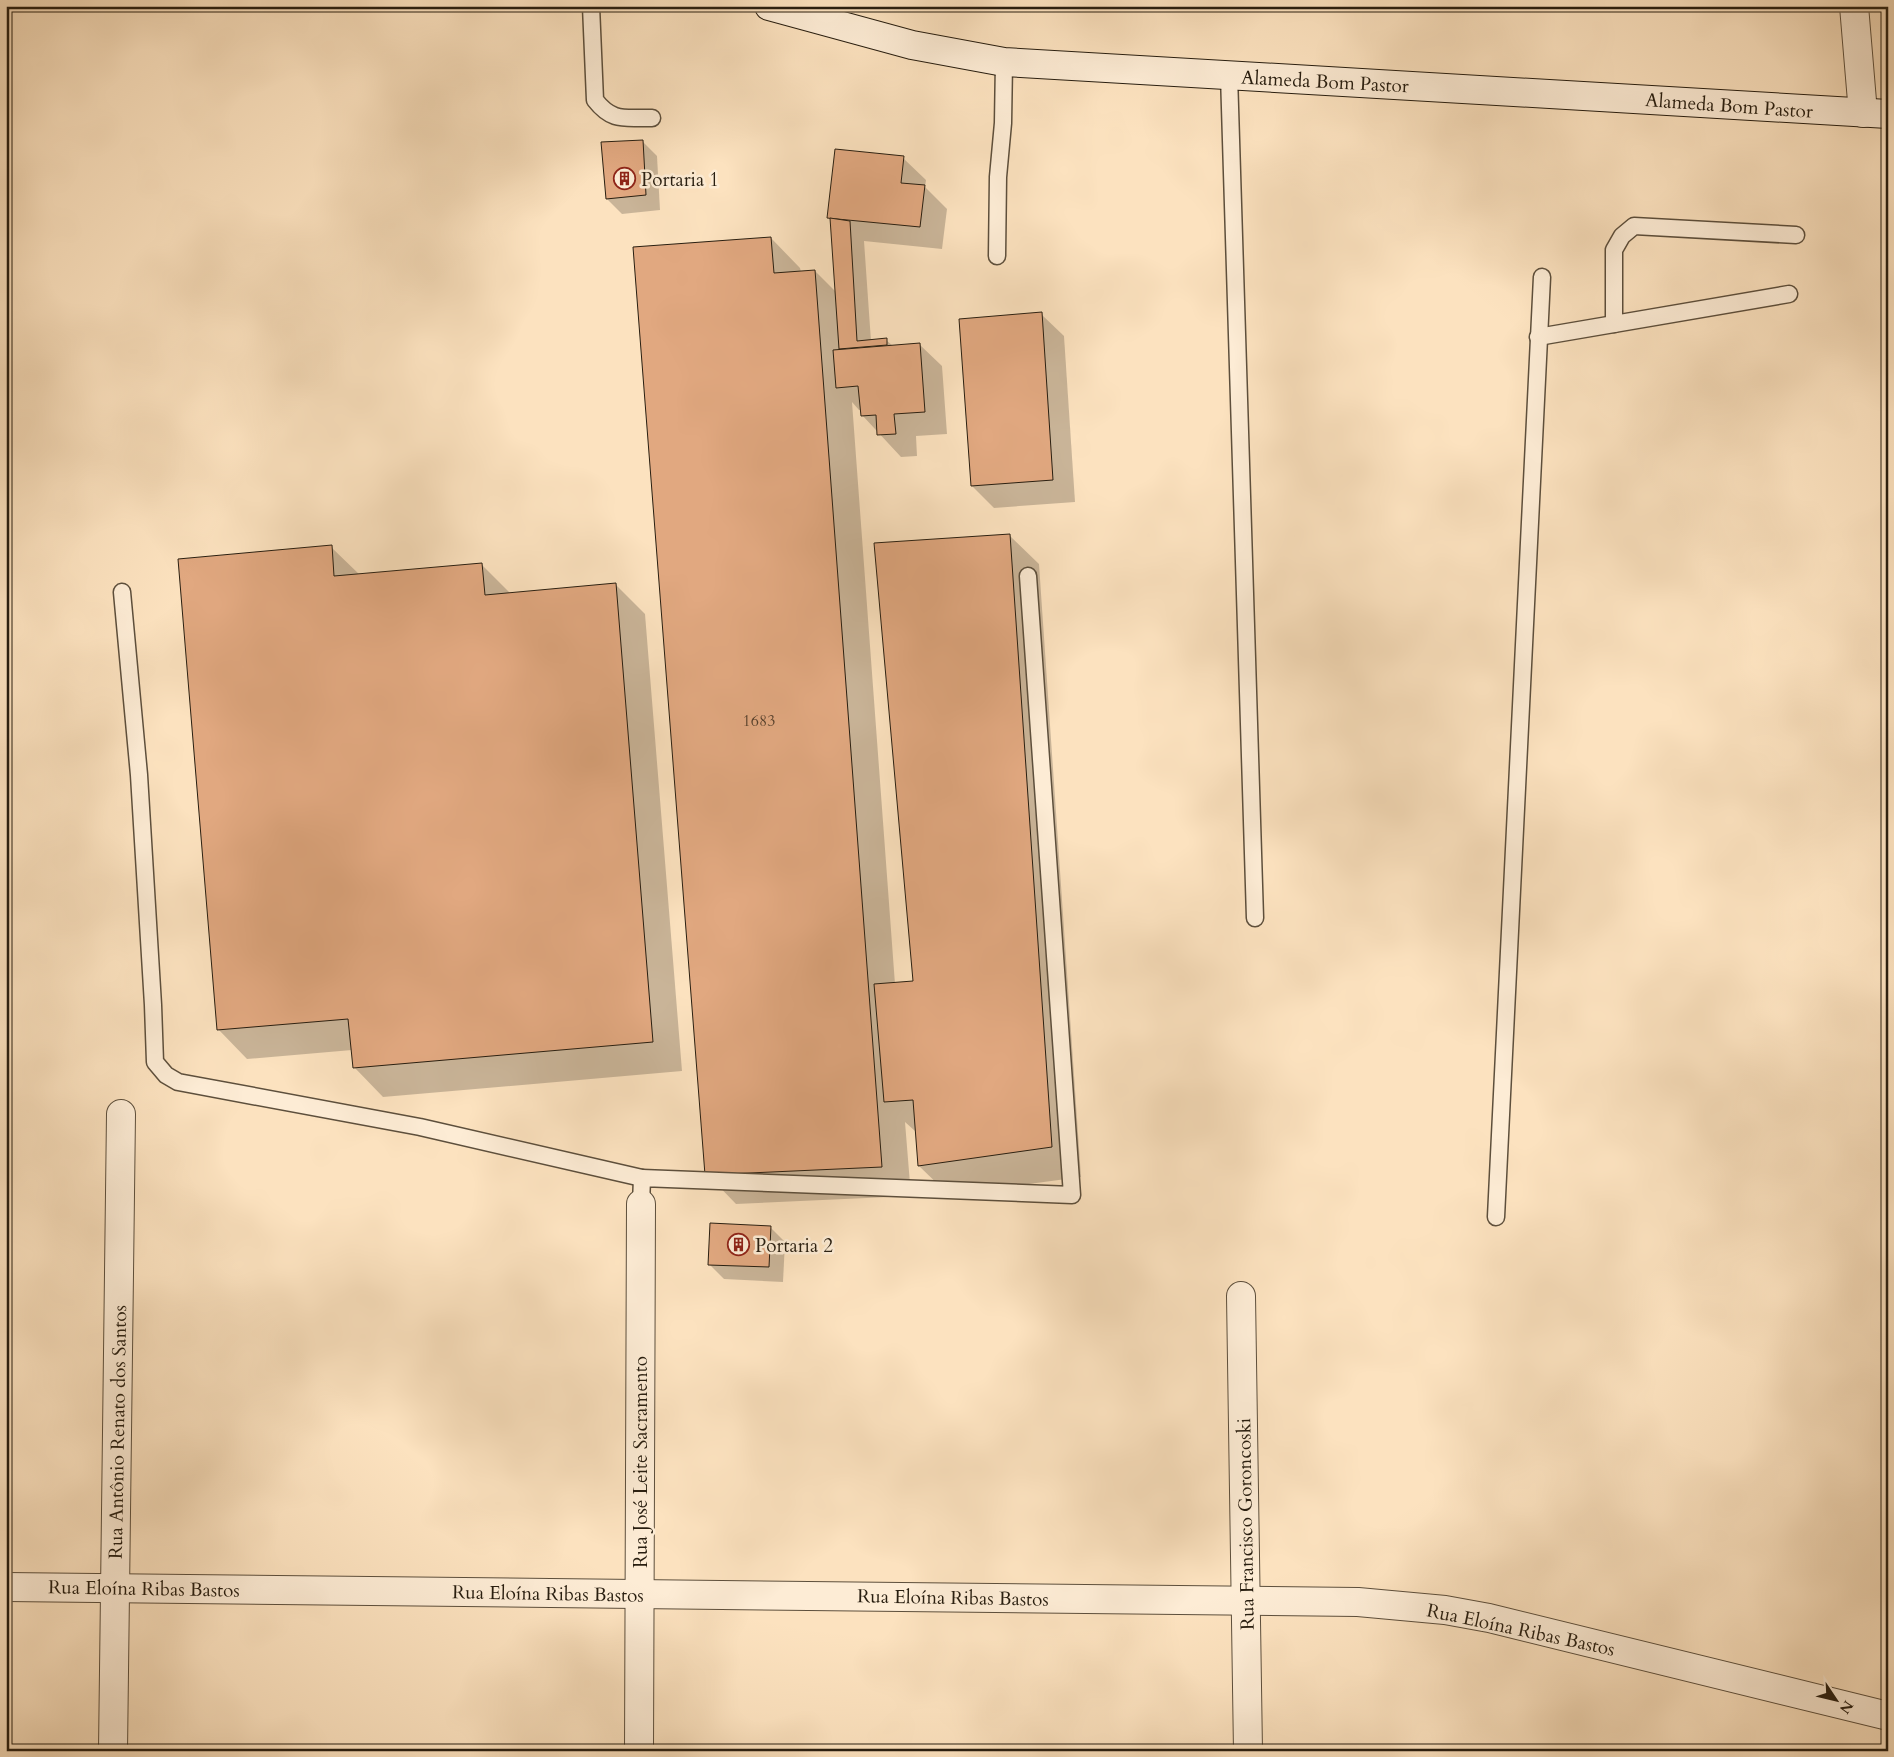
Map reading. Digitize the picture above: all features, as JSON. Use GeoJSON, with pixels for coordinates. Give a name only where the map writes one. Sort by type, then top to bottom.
{"type":"FeatureCollection","features":[{"type":"Feature","properties":{"kind":"street","name":"Alameda Bom Pastor"},"geometry":{"type":"LineString","coordinates":[[769,6],[912,45],[1004,62],[1875,114]]}},
{"type":"Feature","properties":{"kind":"street"},"geometry":{"type":"LineString","coordinates":[[1854,6],[1875,114]]}},
{"type":"Feature","properties":{"kind":"street","name":"Rua Antônio Renato dos Santos"},"geometry":{"type":"LineString","coordinates":[[113,1751],[121,1114]]}},
{"type":"Feature","properties":{"kind":"street","name":"Rua José Leite Sacramento"},"geometry":{"type":"LineString","coordinates":[[639,1751],[642,1191]]}},
{"type":"Feature","properties":{"kind":"street","name":"Rua Francisco Goroncoski"},"geometry":{"type":"LineString","coordinates":[[1242,1296],[1248,1751]]}},
{"type":"Feature","properties":{"kind":"street","name":"Rua Eloína Ribas Bastos"},"geometry":{"type":"LineString","coordinates":[[6,1587],[1358,1602],[1445,1610],[1489,1618],[1888,1716]]}},
{"type":"Feature","properties":{"kind":"lane"},"geometry":{"type":"LineString","coordinates":[[591,6],[594,100],[604,112],[613,117],[652,118]]}},
{"type":"Feature","properties":{"kind":"lane"},"geometry":{"type":"LineString","coordinates":[[996,256],[998,177],[1003,123],[1004,62]]}},
{"type":"Feature","properties":{"kind":"lane"},"geometry":{"type":"LineString","coordinates":[[1229,75],[1255,918]]}},
{"type":"Feature","properties":{"kind":"lane"},"geometry":{"type":"LineString","coordinates":[[1614,324],[1614,250],[1622,236],[1634,226],[1796,235]]}},
{"type":"Feature","properties":{"kind":"lane"},"geometry":{"type":"LineString","coordinates":[[1496,1217],[1542,277]]}},
{"type":"Feature","properties":{"kind":"lane"},"geometry":{"type":"LineString","coordinates":[[1538,337],[1789,294]]}},
{"type":"Feature","properties":{"kind":"lane"},"geometry":{"type":"LineString","coordinates":[[122,592],[139,775],[155,1062],[166,1075],[178,1082],[420,1127],[642,1191],[1072,1195],[1028,576]]}},
{"type":"Feature","properties":{"kind":"building","name":"Portaria 1"},"geometry":{"type":"Polygon","coordinates":[[[643,140],[646,195],[606,199],[601,142],[643,140]]]}},
{"type":"Feature","properties":{"kind":"building"},"geometry":{"type":"Polygon","coordinates":[[[835,149],[904,156],[901,183],[925,185],[920,227],[827,218],[835,149]]]}},
{"type":"Feature","properties":{"kind":"building"},"geometry":{"type":"Polygon","coordinates":[[[830,218],[850,221],[857,341],[887,338],[887,345],[839,349],[830,218]]]}},
{"type":"Feature","properties":{"kind":"building"},"geometry":{"type":"Polygon","coordinates":[[[771,237],[774,273],[815,270],[882,1167],[705,1175],[633,247],[771,237]]]}},
{"type":"Feature","properties":{"kind":"building"},"geometry":{"type":"Polygon","coordinates":[[[1042,312],[1053,480],[971,486],[959,319],[1042,312]]]}},
{"type":"Feature","properties":{"kind":"building"},"geometry":{"type":"Polygon","coordinates":[[[920,343],[925,412],[894,414],[896,434],[877,435],[876,415],[861,416],[858,386],[836,388],[833,350],[920,343]]]}},
{"type":"Feature","properties":{"kind":"building"},"geometry":{"type":"Polygon","coordinates":[[[1010,534],[1052,1147],[918,1166],[913,1100],[884,1102],[874,984],[913,981],[874,543],[1010,534]]]}},
{"type":"Feature","properties":{"kind":"building"},"geometry":{"type":"Polygon","coordinates":[[[332,545],[334,576],[482,563],[485,595],[616,583],[653,1042],[353,1068],[348,1019],[217,1030],[178,559],[332,545]]]}},
{"type":"Feature","properties":{"kind":"building","name":"Portaria 2"},"geometry":{"type":"Polygon","coordinates":[[[710,1223],[771,1226],[769,1267],[708,1265],[710,1223]]]}},
{"type":"Feature","properties":{"kind":"place","name":"Portaria 1"},"geometry":{"type":"Point","coordinates":[625,179]}},
{"type":"Feature","properties":{"kind":"place","name":"Portaria 2"},"geometry":{"type":"Point","coordinates":[739,1245]}}]}
